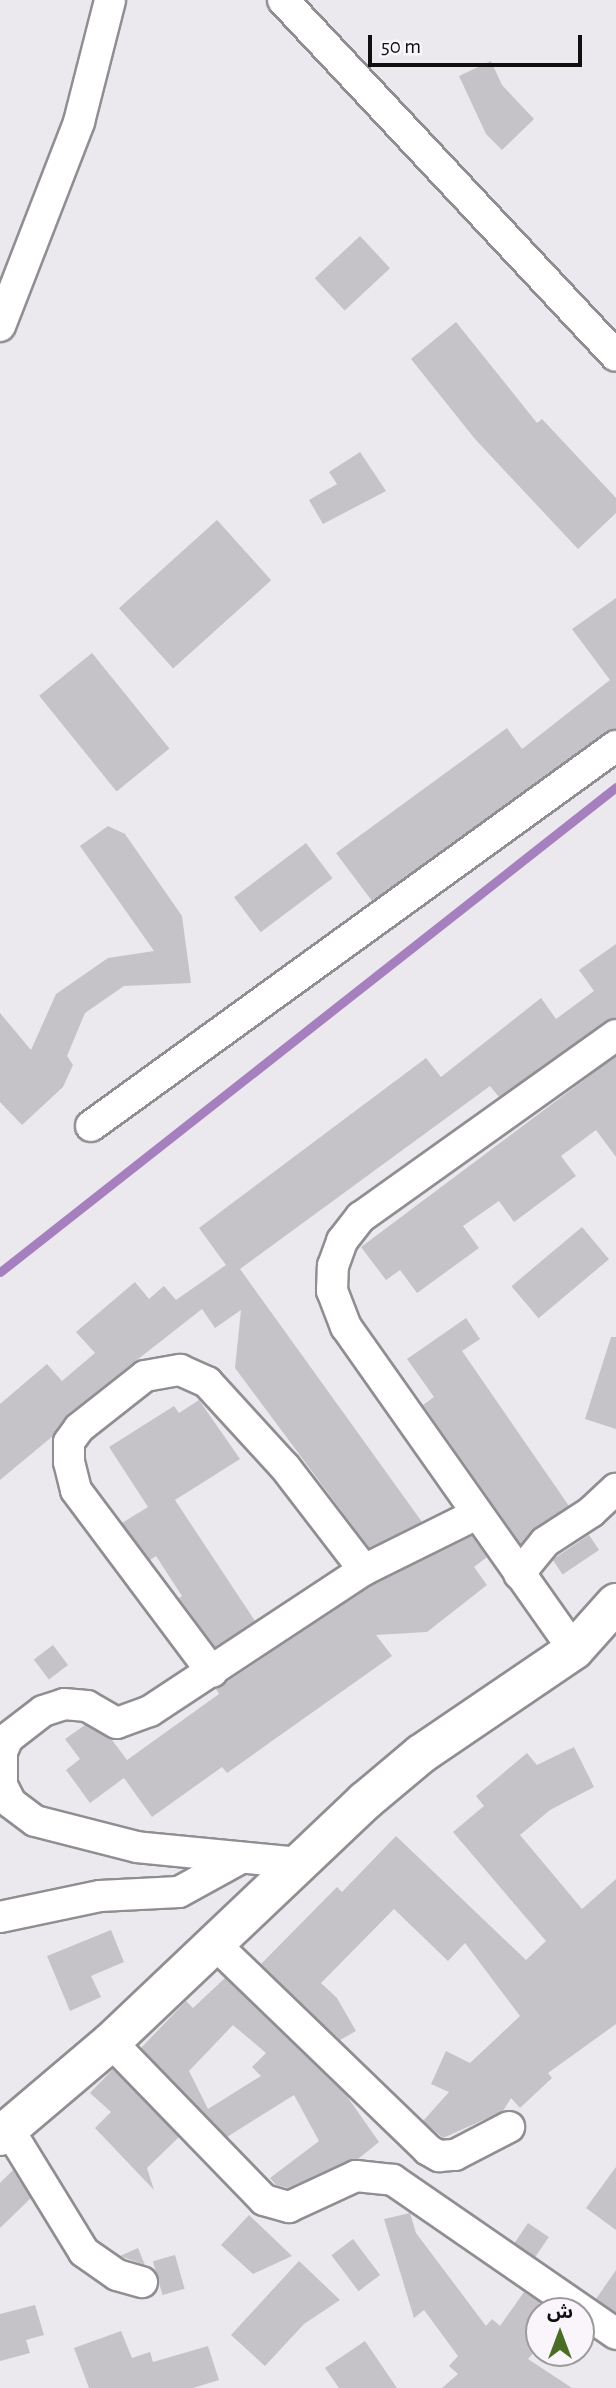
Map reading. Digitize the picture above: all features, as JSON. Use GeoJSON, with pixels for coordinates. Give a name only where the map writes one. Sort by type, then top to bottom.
{"type":"FeatureCollection","features":[{"type":"Feature","properties":{"kind":"main road"},"geometry":{"type":"LineString","coordinates":[[4,2132],[111,2042],[299,1863],[421,1754],[574,1650],[616,1603]]}},
{"type":"Feature","properties":{"kind":"street"},"geometry":{"type":"LineString","coordinates":[[0,326],[79,122],[110,0]]}},
{"type":"Feature","properties":{"kind":"street"},"geometry":{"type":"LineString","coordinates":[[283,0],[616,356]]}},
{"type":"Feature","properties":{"kind":"street"},"geometry":{"type":"LineString","coordinates":[[91,1126],[616,746]]}},
{"type":"Feature","properties":{"kind":"street"},"geometry":{"type":"LineString","coordinates":[[574,1650],[346,1327],[332,1291],[333,1266],[342,1241],[360,1217],[616,1035]]}},
{"type":"Feature","properties":{"kind":"street"},"geometry":{"type":"LineString","coordinates":[[212,1672],[76,1489],[69,1462],[69,1442],[79,1428],[145,1376],[180,1370],[207,1382],[285,1467],[364,1570]]}},
{"type":"Feature","properties":{"kind":"street"},"geometry":{"type":"LineString","coordinates":[[519,1574],[545,1542],[591,1512],[616,1489]]}},
{"type":"Feature","properties":{"kind":"street"},"geometry":{"type":"LineString","coordinates":[[299,1863],[241,1858],[75,1834],[35,1821],[11,1802],[2,1785],[2,1752],[8,1738],[43,1711],[75,1702],[117,1723],[129,1721],[212,1672],[364,1570],[477,1514]]}},
{"type":"Feature","properties":{"kind":"street"},"geometry":{"type":"LineString","coordinates":[[0,1917],[100,1896],[179,1892],[241,1858]]}},
{"type":"Feature","properties":{"kind":"street"},"geometry":{"type":"LineString","coordinates":[[215,1944],[428,2150],[439,2156],[455,2155],[509,2127]]}},
{"type":"Feature","properties":{"kind":"street"},"geometry":{"type":"LineString","coordinates":[[111,2042],[264,2200],[289,2207],[356,2176],[393,2180],[616,2334]]}},
{"type":"Feature","properties":{"kind":"street"},"geometry":{"type":"LineString","coordinates":[[4,2132],[83,2252],[117,2275],[142,2281]]}},
{"type":"Feature","properties":{"kind":"building"},"geometry":{"type":"Polygon","coordinates":[[[491,61],[502,85],[534,119],[502,150],[486,134],[459,76],[491,61]]]}},
{"type":"Feature","properties":{"kind":"building"},"geometry":{"type":"Polygon","coordinates":[[[360,236],[390,268],[345,310],[315,278],[360,236]]]}},
{"type":"Feature","properties":{"kind":"building"},"geometry":{"type":"Polygon","coordinates":[[[456,322],[537,423],[542,419],[616,498],[616,513],[578,549],[475,439],[411,359],[456,322]]]}},
{"type":"Feature","properties":{"kind":"building"},"geometry":{"type":"Polygon","coordinates":[[[360,452],[386,491],[323,524],[309,500],[337,484],[329,472],[360,452]]]}},
{"type":"Feature","properties":{"kind":"building"},"geometry":{"type":"Polygon","coordinates":[[[217,520],[271,580],[173,669],[119,608],[217,520]]]}},
{"type":"Feature","properties":{"kind":"building"},"geometry":{"type":"Polygon","coordinates":[[[616,598],[616,729],[372,901],[336,853],[507,728],[522,749],[610,680],[572,629],[616,598]]]}},
{"type":"Feature","properties":{"kind":"building"},"geometry":{"type":"Polygon","coordinates":[[[92,653],[169,749],[117,791],[39,696],[92,653]]]}},
{"type":"Feature","properties":{"kind":"building"},"geometry":{"type":"Polygon","coordinates":[[[108,826],[125,834],[182,916],[191,983],[124,986],[85,1013],[67,1056],[73,1065],[63,1087],[22,1125],[0,1102],[0,1013],[31,1050],[56,994],[108,958],[154,951],[80,846],[108,826]]]}},
{"type":"Feature","properties":{"kind":"building"},"geometry":{"type":"Polygon","coordinates":[[[306,843],[332,878],[261,932],[234,897],[306,843]]]}},
{"type":"Feature","properties":{"kind":"building"},"geometry":{"type":"Polygon","coordinates":[[[616,944],[616,1018],[499,1097],[490,1086],[240,1269],[422,1522],[369,1548],[235,1368],[241,1310],[215,1328],[202,1309],[68,1414],[54,1435],[0,1480],[0,1404],[47,1364],[62,1381],[95,1353],[76,1332],[135,1282],[149,1299],[164,1286],[176,1300],[226,1265],[199,1228],[426,1058],[441,1077],[541,998],[556,1019],[594,991],[579,970],[616,944]]]}},
{"type":"Feature","properties":{"kind":"building"},"geometry":{"type":"Polygon","coordinates":[[[616,1056],[616,1157],[596,1130],[561,1156],[576,1176],[514,1222],[499,1201],[463,1226],[479,1248],[417,1293],[400,1270],[386,1280],[361,1247],[616,1056]]]}},
{"type":"Feature","properties":{"kind":"building"},"geometry":{"type":"Polygon","coordinates":[[[582,1227],[609,1259],[539,1318],[512,1286],[582,1227]]]}},
{"type":"Feature","properties":{"kind":"building"},"geometry":{"type":"Polygon","coordinates":[[[466,1318],[480,1339],[462,1351],[569,1506],[535,1528],[521,1544],[423,1405],[434,1397],[407,1359],[466,1318]]]}},
{"type":"Feature","properties":{"kind":"building"},"geometry":{"type":"Polygon","coordinates":[[[611,1337],[616,1337],[616,1429],[585,1419],[611,1337]]]}},
{"type":"Feature","properties":{"kind":"building"},"geometry":{"type":"Polygon","coordinates":[[[199,1400],[240,1459],[175,1500],[255,1621],[215,1647],[179,1598],[182,1596],[156,1556],[150,1560],[122,1523],[148,1507],[109,1447],[174,1406],[179,1413],[199,1400]]]}},
{"type":"Feature","properties":{"kind":"building"},"geometry":{"type":"Polygon","coordinates":[[[589,1535],[599,1550],[563,1575],[553,1560],[589,1535]]]}},
{"type":"Feature","properties":{"kind":"building"},"geometry":{"type":"Polygon","coordinates":[[[472,1536],[487,1557],[474,1567],[487,1585],[427,1632],[376,1635],[392,1656],[227,1773],[222,1767],[152,1817],[124,1778],[90,1803],[66,1770],[80,1759],[65,1739],[85,1725],[112,1740],[127,1760],[219,1694],[216,1689],[373,1585],[472,1536]]]}},
{"type":"Feature","properties":{"kind":"building"},"geometry":{"type":"Polygon","coordinates":[[[53,1645],[68,1665],[49,1679],[34,1659],[53,1645]]]}},
{"type":"Feature","properties":{"kind":"building"},"geometry":{"type":"Polygon","coordinates":[[[574,1747],[594,1787],[550,1810],[520,1835],[582,1909],[616,1879],[616,2024],[548,2073],[552,2078],[520,2108],[511,2098],[503,2111],[443,2138],[423,2121],[449,2092],[431,2084],[446,2051],[470,2063],[520,2016],[465,1943],[448,1961],[394,1909],[321,1983],[337,1998],[356,2031],[340,2040],[261,1964],[337,1887],[342,1892],[396,1836],[526,1960],[546,1941],[453,1832],[484,1806],[476,1796],[527,1753],[537,1765],[574,1747]]]}},
{"type":"Feature","properties":{"kind":"building"},"geometry":{"type":"Polygon","coordinates":[[[111,1930],[124,1962],[91,1976],[101,1997],[70,2011],[47,1956],[111,1930]]]}},
{"type":"Feature","properties":{"kind":"building"},"geometry":{"type":"Polygon","coordinates":[[[225,1978],[346,2095],[379,2142],[358,2159],[288,2188],[276,2185],[270,2178],[319,2141],[294,2095],[227,2137],[141,2048],[186,2001],[193,2008],[225,1978]],[[233,2025],[189,2071],[208,2109],[261,2076],[252,2067],[266,2053],[233,2025]]]}},
{"type":"Feature","properties":{"kind":"building"},"geometry":{"type":"Polygon","coordinates":[[[113,2069],[179,2137],[147,2168],[154,2190],[95,2128],[111,2112],[90,2093],[113,2069]]]}},
{"type":"Feature","properties":{"kind":"building"},"geometry":{"type":"Polygon","coordinates":[[[616,2167],[616,2230],[586,2208],[616,2167]]]}},
{"type":"Feature","properties":{"kind":"building"},"geometry":{"type":"Polygon","coordinates":[[[13,2170],[31,2198],[0,2228],[0,2183],[13,2170]]]}},
{"type":"Feature","properties":{"kind":"building"},"geometry":{"type":"Polygon","coordinates":[[[410,2213],[416,2233],[486,2326],[492,2319],[500,2326],[524,2292],[532,2297],[525,2297],[525,2367],[540,2367],[572,2388],[442,2388],[458,2374],[449,2366],[458,2356],[424,2310],[414,2318],[384,2219],[410,2213]]]}},
{"type":"Feature","properties":{"kind":"building"},"geometry":{"type":"Polygon","coordinates":[[[249,2215],[292,2256],[253,2274],[221,2245],[249,2215]]]}},
{"type":"Feature","properties":{"kind":"building"},"geometry":{"type":"Polygon","coordinates":[[[528,2223],[549,2237],[535,2257],[515,2243],[528,2223]]]}},
{"type":"Feature","properties":{"kind":"building"},"geometry":{"type":"Polygon","coordinates":[[[353,2239],[380,2275],[359,2291],[331,2255],[353,2239]]]}},
{"type":"Feature","properties":{"kind":"building"},"geometry":{"type":"Polygon","coordinates":[[[138,2248],[145,2265],[120,2256],[138,2248]]]}},
{"type":"Feature","properties":{"kind":"building"},"geometry":{"type":"Polygon","coordinates":[[[175,2255],[185,2289],[163,2295],[153,2261],[175,2255]]]}},
{"type":"Feature","properties":{"kind":"building"},"geometry":{"type":"Polygon","coordinates":[[[299,2261],[340,2300],[304,2324],[265,2366],[231,2335],[299,2261]]]}},
{"type":"Feature","properties":{"kind":"building"},"geometry":{"type":"Polygon","coordinates":[[[616,2270],[616,2313],[596,2299],[616,2270]]]}},
{"type":"Feature","properties":{"kind":"building"},"geometry":{"type":"Polygon","coordinates":[[[35,2305],[44,2335],[26,2340],[30,2353],[0,2361],[0,2314],[35,2305]]]}},
{"type":"Feature","properties":{"kind":"building"},"geometry":{"type":"Polygon","coordinates":[[[121,2331],[132,2358],[150,2352],[153,2362],[208,2346],[219,2380],[193,2388],[89,2388],[74,2348],[121,2331]]]}},
{"type":"Feature","properties":{"kind":"building"},"geometry":{"type":"Polygon","coordinates":[[[365,2341],[397,2388],[339,2388],[325,2368],[365,2341]]]}},
{"type":"Feature","properties":{"kind":"waterway"},"geometry":{"type":"LineString","coordinates":[[0,1272],[616,787]]}}]}
